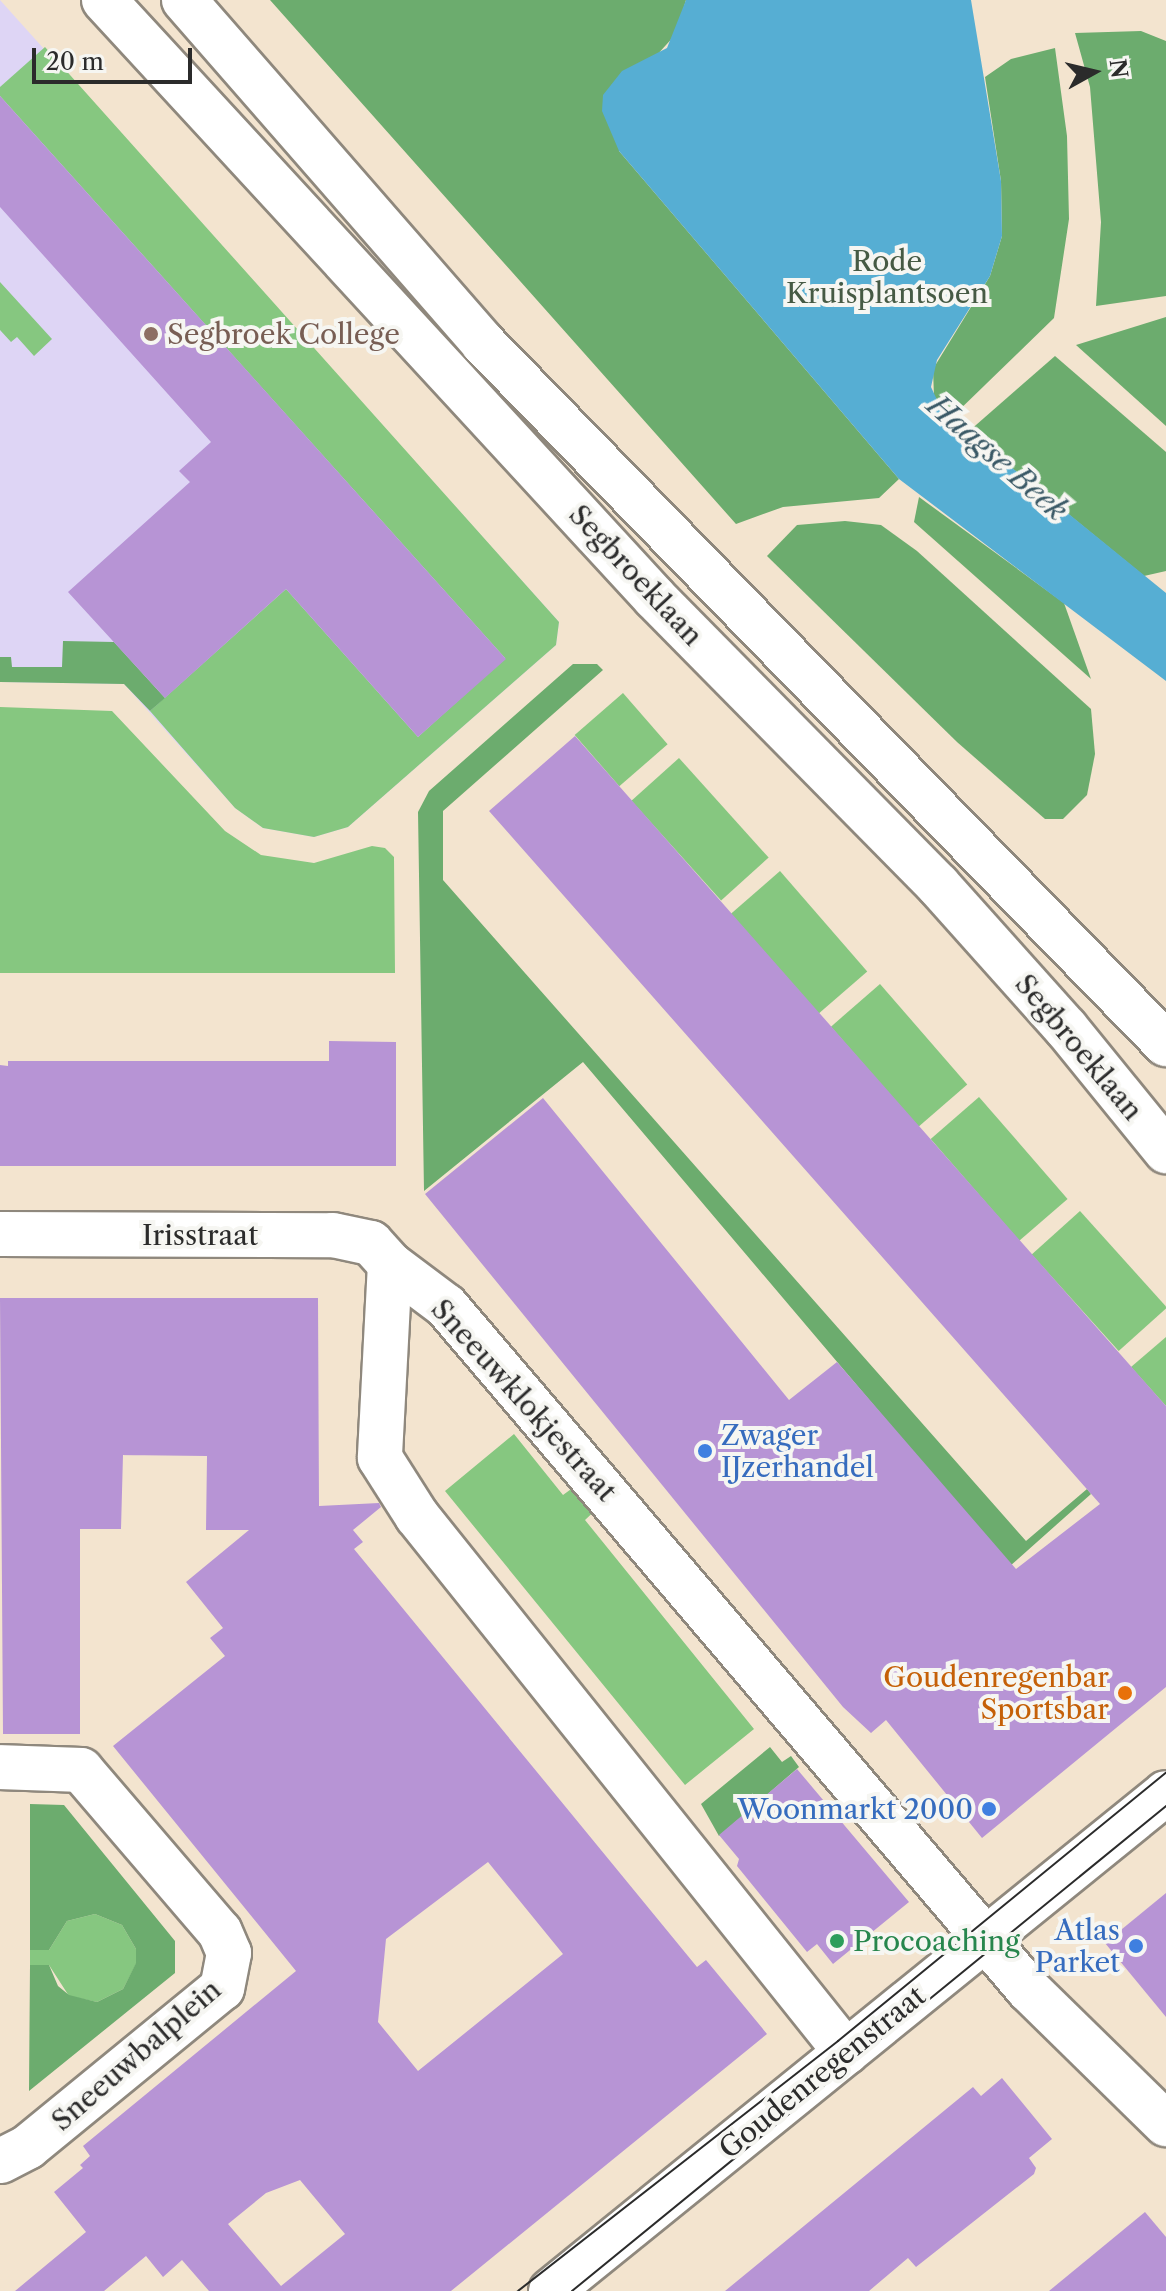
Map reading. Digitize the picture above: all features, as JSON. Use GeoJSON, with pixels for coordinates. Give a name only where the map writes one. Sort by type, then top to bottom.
{"type":"FeatureCollection","features":[{"type":"Feature","properties":{"kind":"street","name":"Segbroeklaan"},"geometry":{"type":"LineString","coordinates":[[104,0],[655,598],[938,885],[1166,1151]]}},
{"type":"Feature","properties":{"kind":"street","name":"Segbroeklaan"},"geometry":{"type":"LineString","coordinates":[[184,0],[483,343],[1166,1044]]}},
{"type":"Feature","properties":{"kind":"street","name":"Irisstraat"},"geometry":{"type":"LineString","coordinates":[[0,1234],[333,1235],[371,1243],[390,1264]]}},
{"type":"Feature","properties":{"kind":"street","name":"Sneeuwklokjestraat"},"geometry":{"type":"LineString","coordinates":[[390,1264],[446,1306],[988,1938],[1029,1990],[1166,2124]]}},
{"type":"Feature","properties":{"kind":"street","name":"Sneeuwklokjestraat"},"geometry":{"type":"LineString","coordinates":[[390,1264],[380,1458],[426,1528],[846,2052]]}},
{"type":"Feature","properties":{"kind":"street","name":"Sneeuwbalplein"},"geometry":{"type":"LineString","coordinates":[[0,1767],[81,1770],[220,1932],[229,1953],[222,1988],[28,2147],[0,2161]]}},
{"type":"Feature","properties":{"kind":"street","name":"Goudenregenstraat"},"geometry":{"type":"LineString","coordinates":[[551,2291],[1166,1793]]}},
{"type":"Feature","properties":{"kind":"shaded area","name":"Segbroek College"},"geometry":{"type":"Polygon","coordinates":[[[0,0],[559,622],[556,645],[348,827],[314,837],[263,828],[235,808],[124,684],[0,682],[0,0]]]}},
{"type":"Feature","properties":{"kind":"green space"},"geometry":{"type":"Polygon","coordinates":[[[270,0],[686,0],[676,34],[656,56],[619,151],[899,479],[879,498],[783,507],[736,524],[270,0]]]}},
{"type":"Feature","properties":{"kind":"green space"},"geometry":{"type":"Polygon","coordinates":[[[1141,31],[1166,41],[1166,296],[1096,306],[1101,222],[1090,87],[1075,33],[1141,31]]]}},
{"type":"Feature","properties":{"kind":"green space"},"geometry":{"type":"Polygon","coordinates":[[[45,47],[559,622],[556,645],[348,827],[314,837],[263,828],[235,808],[150,711],[286,589],[418,737],[505,658],[0,96],[0,87],[45,47]]]}},
{"type":"Feature","properties":{"kind":"green space"},"geometry":{"type":"Polygon","coordinates":[[[1055,48],[1067,136],[1069,219],[1054,318],[952,417],[934,397],[933,369],[990,276],[1002,236],[1001,181],[985,77],[1011,59],[1055,48]]]}},
{"type":"Feature","properties":{"kind":"green space"},"geometry":{"type":"Polygon","coordinates":[[[0,282],[52,339],[34,356],[17,337],[11,342],[0,330],[0,282]]]}},
{"type":"Feature","properties":{"kind":"green space"},"geometry":{"type":"Polygon","coordinates":[[[1166,317],[1166,426],[1076,345],[1166,317]]]}},
{"type":"Feature","properties":{"kind":"green space"},"geometry":{"type":"Polygon","coordinates":[[[1055,356],[1166,452],[1166,571],[1144,576],[968,432],[1055,356]]]}},
{"type":"Feature","properties":{"kind":"green space"},"geometry":{"type":"Polygon","coordinates":[[[919,497],[1064,603],[1091,679],[914,522],[919,497]]]}},
{"type":"Feature","properties":{"kind":"green space"},"geometry":{"type":"Polygon","coordinates":[[[845,521],[881,525],[917,551],[1091,709],[1095,754],[1087,795],[1063,819],[1045,819],[957,742],[767,556],[797,525],[845,521]]]}},
{"type":"Feature","properties":{"kind":"green space"},"geometry":{"type":"Polygon","coordinates":[[[63,641],[114,642],[165,698],[150,711],[124,684],[0,682],[0,657],[11,657],[12,667],[62,667],[63,641]]]}},
{"type":"Feature","properties":{"kind":"green space"},"geometry":{"type":"Polygon","coordinates":[[[573,664],[597,664],[603,670],[443,811],[443,880],[1026,1541],[1087,1489],[1091,1494],[1010,1566],[583,1062],[424,1191],[418,812],[429,791],[573,664]]]}},
{"type":"Feature","properties":{"kind":"green space"},"geometry":{"type":"Polygon","coordinates":[[[623,693],[668,744],[619,786],[575,735],[623,693]]]}},
{"type":"Feature","properties":{"kind":"green space"},"geometry":{"type":"Polygon","coordinates":[[[0,707],[112,711],[225,831],[261,855],[314,863],[372,846],[385,848],[394,857],[395,973],[0,973],[0,707]]]}},
{"type":"Feature","properties":{"kind":"green space"},"geometry":{"type":"Polygon","coordinates":[[[679,758],[769,858],[721,900],[631,801],[679,758]]]}},
{"type":"Feature","properties":{"kind":"green space"},"geometry":{"type":"Polygon","coordinates":[[[780,871],[867,971],[818,1014],[731,914],[780,871]]]}},
{"type":"Feature","properties":{"kind":"green space"},"geometry":{"type":"Polygon","coordinates":[[[880,984],[967,1084],[918,1127],[831,1027],[880,984]]]}},
{"type":"Feature","properties":{"kind":"green space"},"geometry":{"type":"Polygon","coordinates":[[[979,1097],[1068,1199],[1019,1241],[931,1139],[979,1097]]]}},
{"type":"Feature","properties":{"kind":"green space"},"geometry":{"type":"Polygon","coordinates":[[[1080,1211],[1166,1307],[1119,1351],[1032,1254],[1080,1211]]]}},
{"type":"Feature","properties":{"kind":"green space"},"geometry":{"type":"Polygon","coordinates":[[[1166,1337],[1166,1406],[1131,1367],[1166,1337]]]}},
{"type":"Feature","properties":{"kind":"green space"},"geometry":{"type":"Polygon","coordinates":[[[514,1434],[563,1495],[582,1481],[601,1505],[585,1520],[754,1729],[685,1785],[445,1491],[514,1434]]]}},
{"type":"Feature","properties":{"kind":"green space"},"geometry":{"type":"Polygon","coordinates":[[[770,1747],[782,1762],[791,1756],[799,1767],[719,1836],[701,1804],[770,1747]]]}},
{"type":"Feature","properties":{"kind":"green space"},"geometry":{"type":"Polygon","coordinates":[[[30,1804],[64,1805],[175,1941],[175,1973],[29,2091],[30,1965],[49,1965],[58,1986],[69,1995],[97,2002],[123,1989],[136,1963],[136,1949],[122,1925],[95,1914],[67,1921],[49,1950],[30,1950],[30,1804]]]}},
{"type":"Feature","properties":{"kind":"green space"},"geometry":{"type":"Polygon","coordinates":[[[95,1914],[122,1925],[136,1949],[136,1964],[123,1989],[97,2002],[69,1996],[49,1965],[30,1965],[30,1950],[49,1950],[67,1921],[95,1914]]]}},
{"type":"Feature","properties":{"kind":"water","name":"Haagse Beek"},"geometry":{"type":"Polygon","coordinates":[[[686,0],[971,0],[1001,181],[1002,236],[990,276],[937,360],[931,387],[939,404],[968,432],[1166,593],[1166,681],[899,479],[619,151],[602,111],[603,95],[622,71],[667,48],[686,0]]]}},
{"type":"Feature","properties":{"kind":"building"},"geometry":{"type":"Polygon","coordinates":[[[0,96],[506,659],[418,737],[286,589],[165,698],[68,592],[190,482],[179,471],[211,442],[0,207],[0,96]]]}},
{"type":"Feature","properties":{"kind":"building"},"geometry":{"type":"Polygon","coordinates":[[[575,736],[1166,1406],[1166,1687],[982,1838],[886,1720],[871,1733],[843,1707],[425,1194],[543,1098],[789,1400],[837,1362],[1016,1569],[1100,1504],[489,811],[575,736]]]}},
{"type":"Feature","properties":{"kind":"building"},"geometry":{"type":"Polygon","coordinates":[[[329,1041],[396,1042],[396,1166],[0,1166],[0,1065],[8,1066],[8,1061],[329,1061],[329,1041]]]}},
{"type":"Feature","properties":{"kind":"building"},"geometry":{"type":"Polygon","coordinates":[[[0,1298],[318,1298],[319,1506],[379,1503],[381,1507],[353,1530],[363,1542],[354,1549],[697,1967],[706,1960],[767,2034],[451,2291],[209,2291],[182,2260],[163,2277],[146,2256],[104,2291],[15,2291],[86,2232],[54,2192],[83,2168],[80,2165],[90,2156],[83,2146],[296,1971],[113,1746],[225,1656],[210,1638],[223,1628],[186,1582],[249,1530],[206,1530],[207,1456],[123,1455],[121,1529],[80,1529],[80,1734],[3,1734],[0,1298]],[[488,1862],[386,1939],[378,2022],[418,2071],[563,1954],[488,1862]],[[300,2180],[266,2193],[228,2224],[281,2286],[345,2234],[300,2180]]]}},
{"type":"Feature","properties":{"kind":"building"},"geometry":{"type":"Polygon","coordinates":[[[797,1769],[909,1902],[833,1964],[817,1944],[807,1952],[737,1866],[739,1859],[719,1835],[797,1769]]]}},
{"type":"Feature","properties":{"kind":"building"},"geometry":{"type":"Polygon","coordinates":[[[1166,1893],[1166,2017],[1105,1943],[1166,1893]]]}},
{"type":"Feature","properties":{"kind":"building"},"geometry":{"type":"Polygon","coordinates":[[[1002,2078],[1052,2139],[1029,2158],[1036,2168],[1034,2174],[916,2267],[908,2258],[869,2291],[725,2291],[973,2087],[981,2096],[1002,2078]]]}},
{"type":"Feature","properties":{"kind":"building"},"geometry":{"type":"Polygon","coordinates":[[[1145,2212],[1166,2237],[1166,2291],[1049,2291],[1145,2212]]]}},
{"type":"Feature","properties":{"kind":"tram line"},"geometry":{"type":"LineString","coordinates":[[518,2291],[838,2041],[1166,1773]]}},
{"type":"Feature","properties":{"kind":"tram line"},"geometry":{"type":"LineString","coordinates":[[572,2291],[1166,1806]]}},
{"type":"Feature","properties":{"kind":"place","name":"Segbroek College"},"geometry":{"type":"Point","coordinates":[151,334]}},
{"type":"Feature","properties":{"kind":"place","name":"Zwager IJzerhandel"},"geometry":{"type":"Point","coordinates":[705,1451]}},
{"type":"Feature","properties":{"kind":"place","name":"Goudenregenbar Sportsbar"},"geometry":{"type":"Point","coordinates":[1125,1693]}},
{"type":"Feature","properties":{"kind":"place","name":"Woonmarkt 2000"},"geometry":{"type":"Point","coordinates":[989,1809]}},
{"type":"Feature","properties":{"kind":"place","name":"Procoaching"},"geometry":{"type":"Point","coordinates":[837,1941]}},
{"type":"Feature","properties":{"kind":"place","name":"Atlas Parket"},"geometry":{"type":"Point","coordinates":[1136,1946]}},
{"type":"Feature","properties":{"kind":"park label","name":"Rode Kruisplantsoen"},"geometry":{"type":"Point","coordinates":[887,277]}}]}
